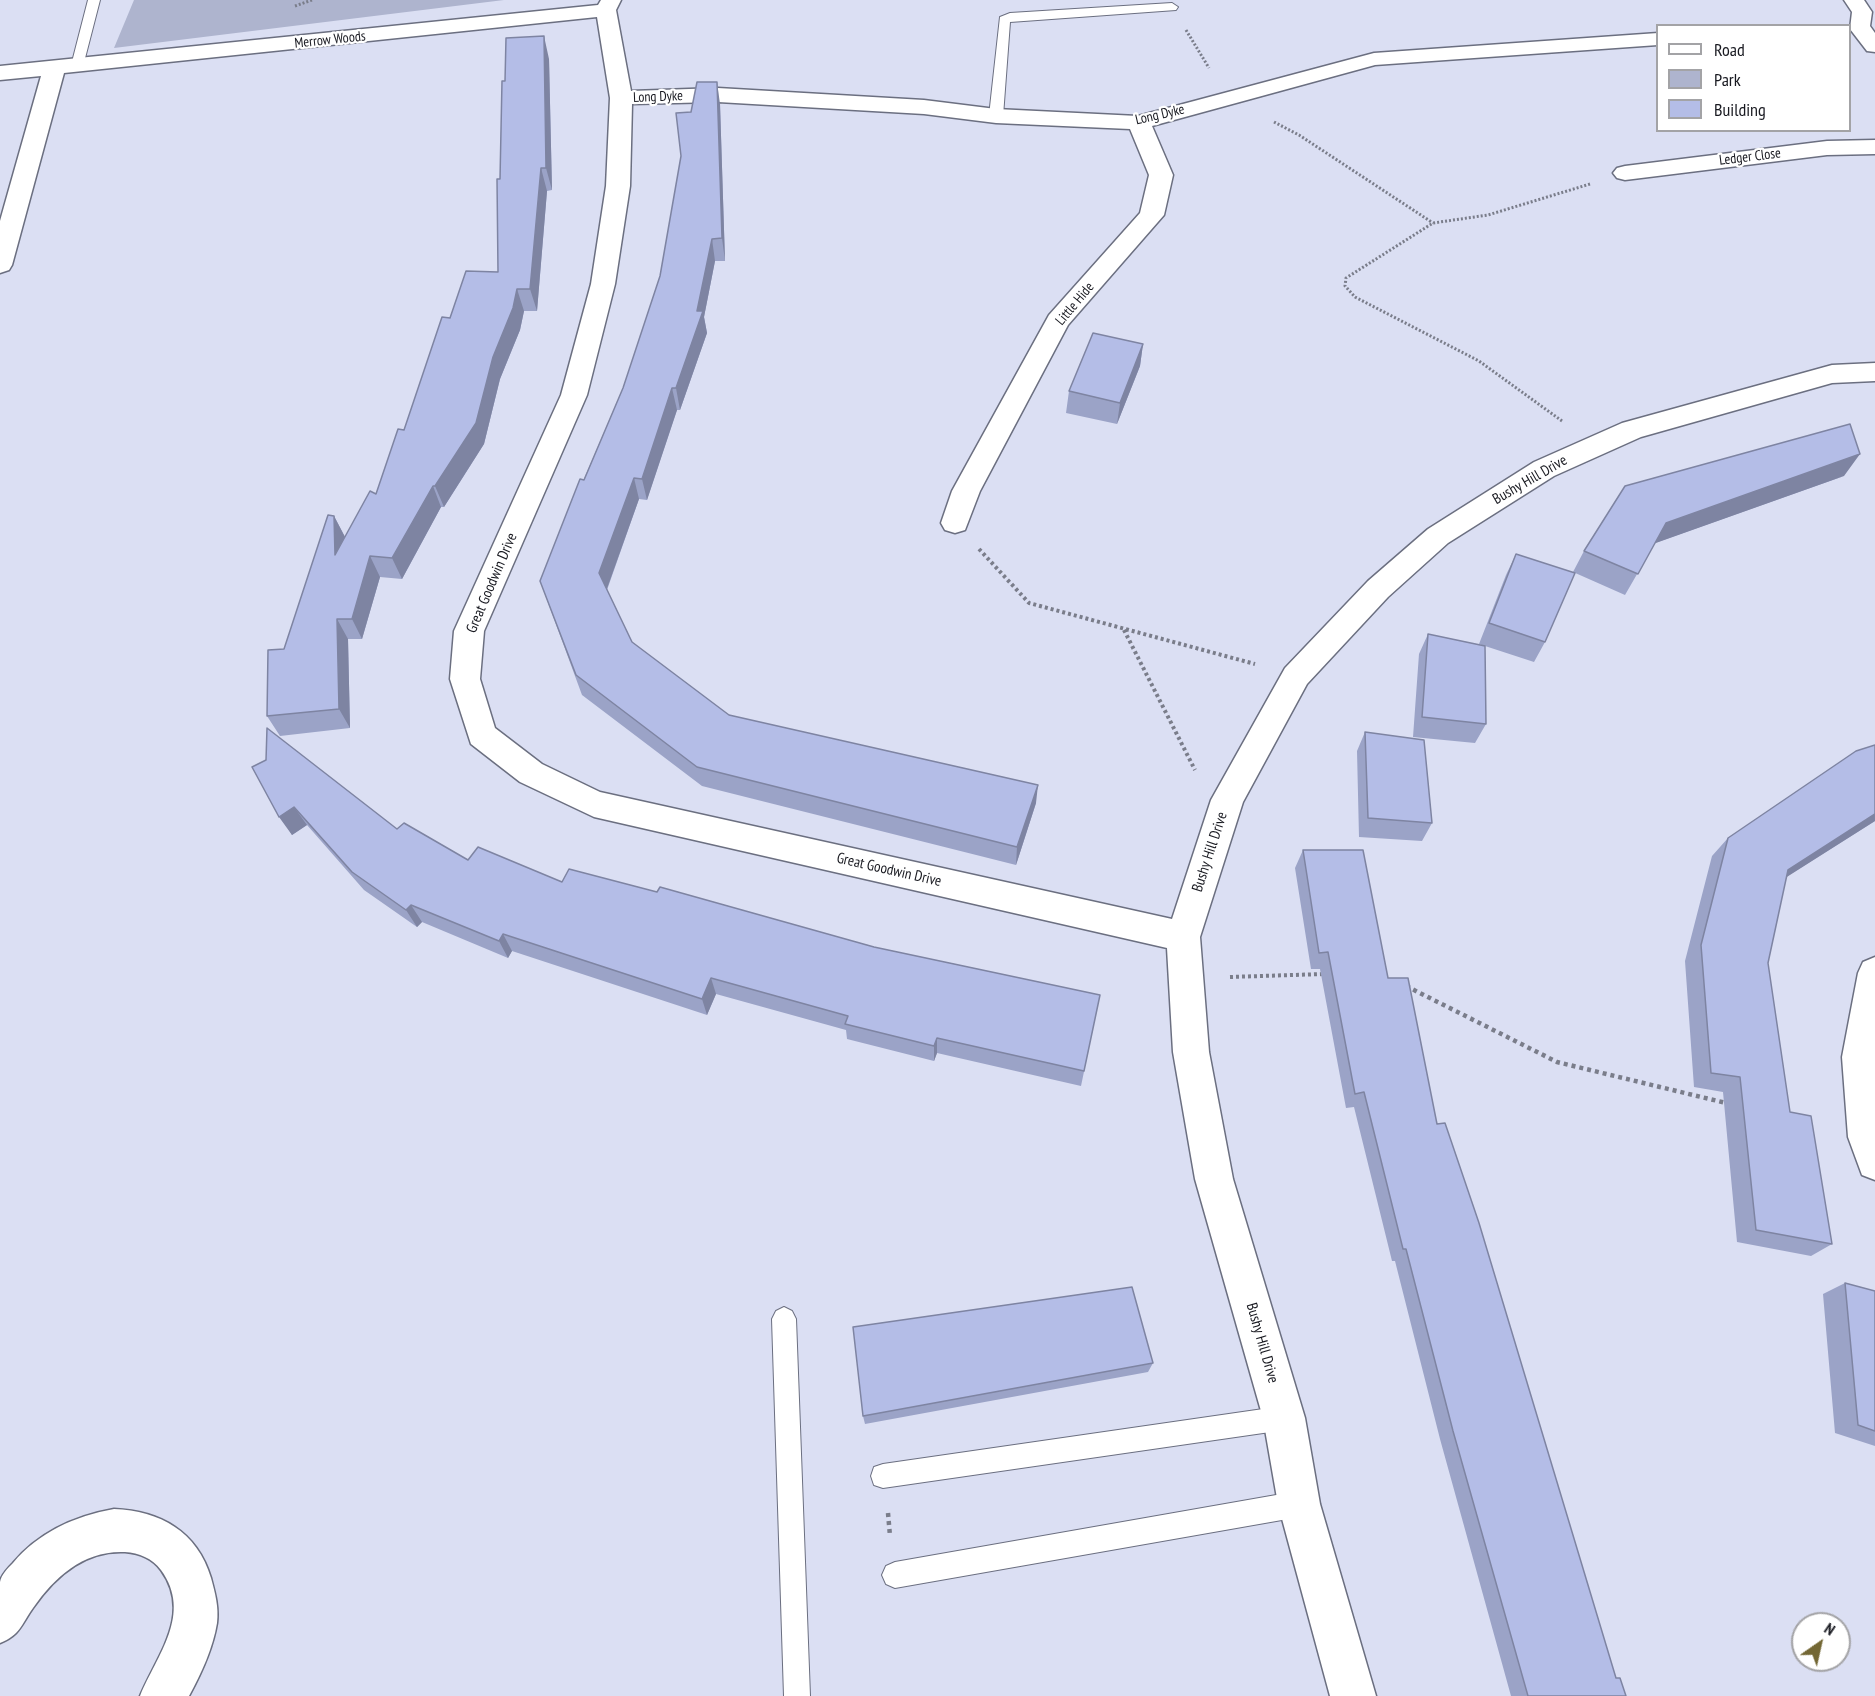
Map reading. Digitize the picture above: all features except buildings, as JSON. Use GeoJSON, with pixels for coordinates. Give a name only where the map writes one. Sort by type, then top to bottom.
{"type":"FeatureCollection","features":[{"type":"Feature","properties":{"kind":"street"},"geometry":{"type":"LineString","coordinates":[[1854,0],[1862,12],[1854,27],[1875,46]]}},
{"type":"Feature","properties":{"kind":"street","name":"Merrow Woods"},"geometry":{"type":"LineString","coordinates":[[0,73],[65,68],[608,5]]}},
{"type":"Feature","properties":{"kind":"street","name":"Great Goodwin Drive"},"geometry":{"type":"LineString","coordinates":[[608,5],[621,98],[618,186],[606,262],[574,395],[469,631],[465,679],[482,735],[531,773],[594,804],[1183,937]]}},
{"type":"Feature","properties":{"kind":"street","name":"Long Dyke"},"geometry":{"type":"LineString","coordinates":[[621,98],[718,95],[924,107],[996,116],[1139,123],[1374,58],[1656,39]]}},
{"type":"Feature","properties":{"kind":"street"},"geometry":{"type":"LineString","coordinates":[[0,265],[65,68]]}},
{"type":"Feature","properties":{"kind":"street","name":"Little Hide"},"geometry":{"type":"LineString","coordinates":[[955,523],[966,491],[1058,321],[1152,214],[1161,175],[1139,123]]}},
{"type":"Feature","properties":{"kind":"street","name":"Ledger Close"},"geometry":{"type":"LineString","coordinates":[[1625,173],[1827,148],[1875,147]]}},
{"type":"Feature","properties":{"kind":"street","name":"Bushy Hill Drive"},"geometry":{"type":"LineString","coordinates":[[1353,1696],[1299,1504],[1284,1418],[1214,1179],[1191,1053],[1183,937],[1227,800],[1296,676],[1378,589],[1438,536],[1544,469],[1632,430],[1832,374],[1875,372]]}},
{"type":"Feature","properties":{"kind":"street"},"geometry":{"type":"LineString","coordinates":[[1875,973],[1860,1057],[1867,1137],[1875,1162]]}},
{"type":"Feature","properties":{"kind":"street"},"geometry":{"type":"LineString","coordinates":[[0,1621],[19,1588],[48,1558],[80,1538],[114,1529],[145,1532],[170,1545],[187,1568],[195,1599],[192,1634],[179,1671],[163,1696]]}},
{"type":"Feature","properties":{"kind":"lane"},"geometry":{"type":"LineString","coordinates":[[65,68],[94,0]]}},
{"type":"Feature","properties":{"kind":"lane"},"geometry":{"type":"LineString","coordinates":[[996,116],[1004,20],[1010,17],[1172,7]]}},
{"type":"Feature","properties":{"kind":"lane"},"geometry":{"type":"LineString","coordinates":[[784,1319],[797,1696]]}},
{"type":"Feature","properties":{"kind":"lane"},"geometry":{"type":"LineString","coordinates":[[883,1476],[1284,1418]]}},
{"type":"Feature","properties":{"kind":"lane"},"geometry":{"type":"LineString","coordinates":[[895,1575],[1299,1504]]}},
{"type":"Feature","properties":{"kind":"path"},"geometry":{"type":"LineString","coordinates":[[1172,7],[1227,98],[1299,135],[1433,223]]}},
{"type":"Feature","properties":{"kind":"path"},"geometry":{"type":"LineString","coordinates":[[1596,444],[1479,361],[1354,297],[1345,286],[1346,278],[1433,223],[1488,215],[1625,173]]}},
{"type":"Feature","properties":{"kind":"path"},"geometry":{"type":"LineString","coordinates":[[955,523],[1029,603],[1296,676]]}},
{"type":"Feature","properties":{"kind":"path"},"geometry":{"type":"LineString","coordinates":[[1124,629],[1221,820]]}},
{"type":"Feature","properties":{"kind":"path"},"geometry":{"type":"LineString","coordinates":[[1187,976],[1224,978],[1330,973]]}},
{"type":"Feature","properties":{"kind":"path"},"geometry":{"type":"LineString","coordinates":[[1399,982],[1557,1062],[1729,1104]]}},
{"type":"Feature","properties":{"kind":"path"},"geometry":{"type":"LineString","coordinates":[[883,1476],[895,1575]]}},
{"type":"Feature","properties":{"kind":"green space"},"geometry":{"type":"Polygon","coordinates":[[[134,0],[504,0],[114,48],[134,0]]]}}]}
